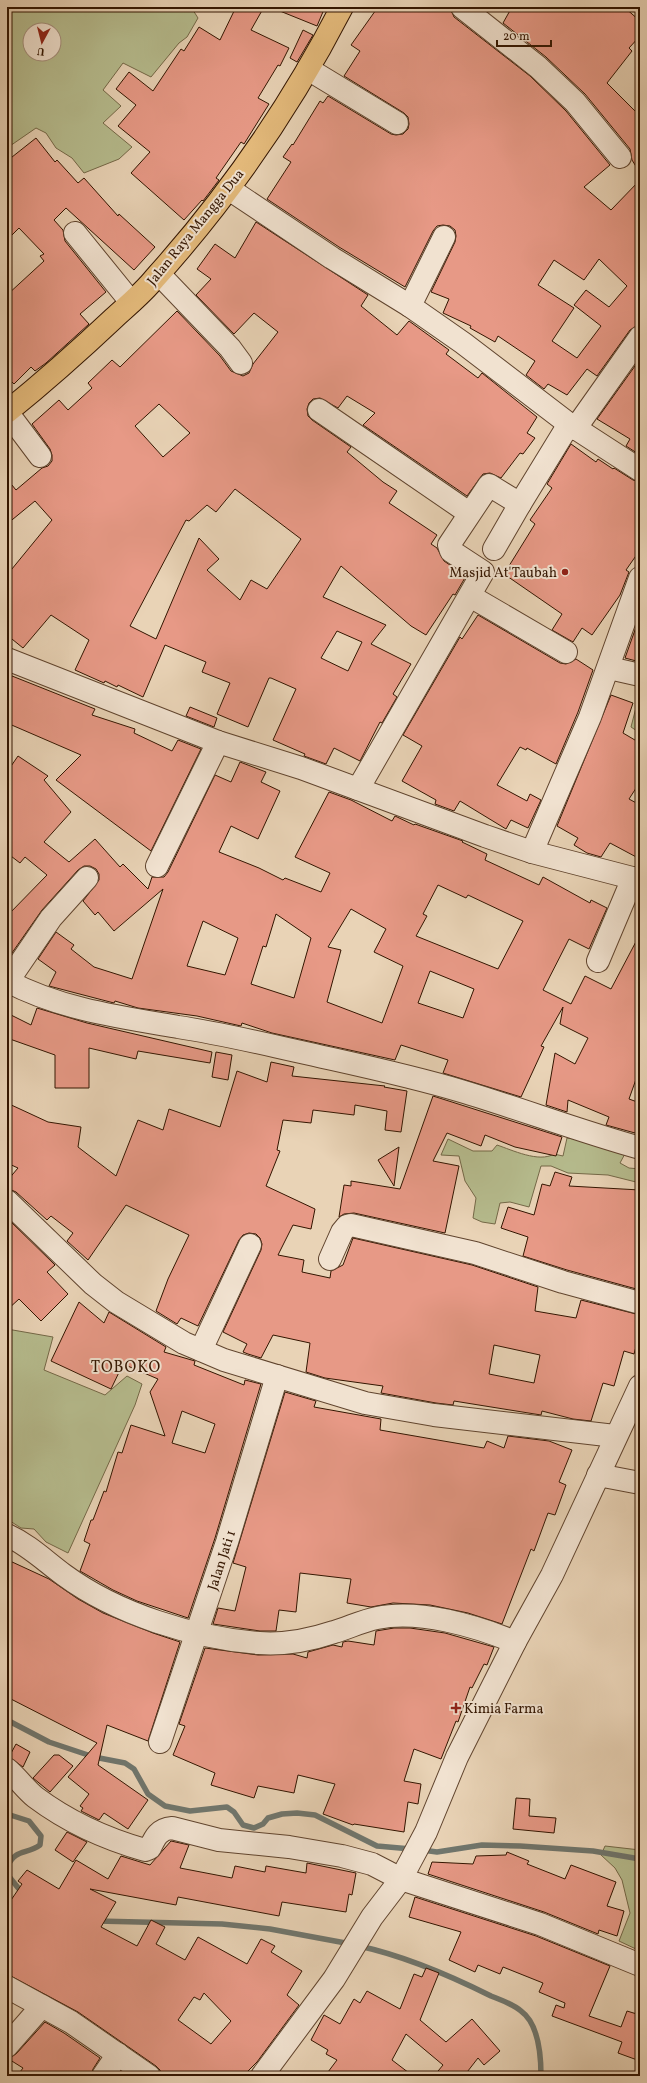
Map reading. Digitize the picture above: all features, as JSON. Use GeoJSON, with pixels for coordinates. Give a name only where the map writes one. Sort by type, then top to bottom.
{"type":"FeatureCollection","features":[{"type":"Feature","properties":{"kind":"highway","name":"Jalan Raya Mangga Dua"},"geometry":{"type":"LineString","coordinates":[[7,412],[59,370],[159,274],[229,189],[308,69],[342,7]]}},
{"type":"Feature","properties":{"kind":"street"},"geometry":{"type":"LineString","coordinates":[[462,7],[533,63],[575,102],[620,157]]}},
{"type":"Feature","properties":{"kind":"street"},"geometry":{"type":"LineString","coordinates":[[308,69],[397,123]]}},
{"type":"Feature","properties":{"kind":"street"},"geometry":{"type":"LineString","coordinates":[[229,189],[332,258],[410,306],[462,343],[572,426],[640,470]]}},
{"type":"Feature","properties":{"kind":"street"},"geometry":{"type":"LineString","coordinates":[[74,233],[131,302]]}},
{"type":"Feature","properties":{"kind":"street"},"geometry":{"type":"LineString","coordinates":[[410,306],[444,237]]}},
{"type":"Feature","properties":{"kind":"street"},"geometry":{"type":"LineString","coordinates":[[159,274],[230,348],[241,363]]}},
{"type":"Feature","properties":{"kind":"street"},"geometry":{"type":"LineString","coordinates":[[494,549],[520,504],[572,426],[640,336]]}},
{"type":"Feature","properties":{"kind":"street"},"geometry":{"type":"LineString","coordinates":[[319,410],[469,513]]}},
{"type":"Feature","properties":{"kind":"street"},"geometry":{"type":"LineString","coordinates":[[7,412],[40,456]]}},
{"type":"Feature","properties":{"kind":"street"},"geometry":{"type":"LineString","coordinates":[[358,789],[483,572],[448,547],[469,513],[490,485],[520,504]]}},
{"type":"Feature","properties":{"kind":"street"},"geometry":{"type":"LineString","coordinates":[[532,852],[569,767],[609,668],[640,578]]}},
{"type":"Feature","properties":{"kind":"street"},"geometry":{"type":"LineString","coordinates":[[470,596],[566,652]]}},
{"type":"Feature","properties":{"kind":"street"},"geometry":{"type":"LineString","coordinates":[[7,659],[218,742],[358,789],[532,852],[636,879],[598,961]]}},
{"type":"Feature","properties":{"kind":"street"},"geometry":{"type":"LineString","coordinates":[[609,668],[640,675]]}},
{"type":"Feature","properties":{"kind":"street"},"geometry":{"type":"LineString","coordinates":[[158,866],[218,742]]}},
{"type":"Feature","properties":{"kind":"street"},"geometry":{"type":"LineString","coordinates":[[87,878],[51,918],[7,981],[33,994],[68,1006],[129,1019],[238,1038],[414,1078],[504,1104],[590,1134],[640,1148]]}},
{"type":"Feature","properties":{"kind":"street"},"geometry":{"type":"LineString","coordinates":[[7,1201],[93,1284],[116,1302],[184,1343],[224,1360],[365,1403],[434,1415],[615,1436]]}},
{"type":"Feature","properties":{"kind":"street"},"geometry":{"type":"LineString","coordinates":[[330,1259],[342,1232],[345,1228],[351,1226],[475,1253],[563,1282],[640,1303]]}},
{"type":"Feature","properties":{"kind":"street"},"geometry":{"type":"LineString","coordinates":[[201,1350],[250,1245]]}},
{"type":"Feature","properties":{"kind":"street","name":"Jalan Jati 1"},"geometry":{"type":"LineString","coordinates":[[160,1742],[197,1632],[277,1376]]}},
{"type":"Feature","properties":{"kind":"street"},"geometry":{"type":"LineString","coordinates":[[262,2076],[334,1979],[372,1917],[405,1870],[426,1832],[457,1757],[515,1642],[552,1575],[615,1436],[640,1386]]}},
{"type":"Feature","properties":{"kind":"street"},"geometry":{"type":"LineString","coordinates":[[598,1475],[640,1483]]}},
{"type":"Feature","properties":{"kind":"street"},"geometry":{"type":"LineString","coordinates":[[7,1535],[32,1550],[64,1575],[126,1610],[197,1632],[241,1640],[283,1643],[332,1633],[375,1618],[404,1616],[460,1624],[499,1635],[515,1642]]}},
{"type":"Feature","properties":{"kind":"street"},"geometry":{"type":"LineString","coordinates":[[7,1769],[34,1796],[61,1814],[79,1824],[145,1850],[150,1848],[157,1835],[165,1828],[172,1828],[220,1840],[289,1847],[342,1856],[372,1864],[405,1870],[640,1965]]}},
{"type":"Feature","properties":{"kind":"street"},"geometry":{"type":"LineString","coordinates":[[7,1987],[71,2022],[149,2076]]}},
{"type":"Feature","properties":{"kind":"street"},"geometry":{"type":"LineString","coordinates":[[7,2046],[42,2006]]}},
{"type":"Feature","properties":{"kind":"street"},"geometry":{"type":"LineString","coordinates":[[103,2076],[118,2054]]}},
{"type":"Feature","properties":{"kind":"green space"},"geometry":{"type":"Polygon","coordinates":[[[7,7],[191,7],[198,18],[187,37],[179,43],[151,77],[123,63],[103,90],[121,106],[103,123],[132,147],[119,159],[84,173],[72,158],[56,148],[46,133],[36,128],[7,148],[7,7]]]}},
{"type":"Feature","properties":{"kind":"green space"},"geometry":{"type":"Polygon","coordinates":[[[640,692],[640,733],[631,727],[640,692]]]}},
{"type":"Feature","properties":{"kind":"green space"},"geometry":{"type":"Polygon","coordinates":[[[567,1138],[597,1142],[627,1150],[620,1163],[629,1168],[640,1169],[640,1183],[608,1175],[568,1173],[551,1166],[541,1166],[529,1207],[510,1202],[500,1203],[495,1224],[482,1222],[473,1218],[476,1198],[465,1181],[459,1156],[441,1155],[448,1139],[473,1151],[492,1151],[497,1145],[526,1155],[541,1157],[554,1154],[563,1156],[567,1138]]]}},
{"type":"Feature","properties":{"kind":"green space"},"geometry":{"type":"Polygon","coordinates":[[[7,1329],[53,1337],[44,1370],[105,1395],[127,1376],[142,1384],[135,1405],[68,1553],[46,1542],[34,1529],[21,1528],[7,1519],[7,1329]]]}},
{"type":"Feature","properties":{"kind":"green space"},"geometry":{"type":"Polygon","coordinates":[[[605,1846],[640,1850],[640,1945],[638,1950],[619,1941],[630,1913],[622,1880],[615,1868],[601,1855],[605,1846]]]}},
{"type":"Feature","properties":{"kind":"building"},"geometry":{"type":"Polygon","coordinates":[[[236,7],[264,7],[251,30],[289,48],[280,66],[278,65],[258,98],[269,104],[244,144],[241,142],[216,178],[219,180],[203,201],[202,200],[184,220],[131,173],[150,152],[118,126],[136,105],[116,89],[129,72],[153,91],[181,49],[184,51],[199,27],[220,40],[236,7]]]}},
{"type":"Feature","properties":{"kind":"building"},"geometry":{"type":"Polygon","coordinates":[[[270,7],[325,7],[317,26],[270,7]]]}},
{"type":"Feature","properties":{"kind":"building"},"geometry":{"type":"Polygon","coordinates":[[[378,7],[450,7],[454,17],[530,76],[566,111],[610,165],[584,187],[611,210],[640,180],[640,325],[630,330],[597,376],[587,369],[567,395],[548,384],[544,389],[526,375],[535,361],[498,336],[495,342],[470,328],[471,326],[443,313],[449,299],[431,292],[455,242],[455,230],[450,226],[437,226],[433,231],[405,287],[339,247],[267,199],[291,162],[283,157],[292,144],[293,145],[320,101],[323,103],[328,96],[391,134],[403,134],[408,129],[408,117],[404,113],[344,76],[360,51],[351,45],[378,7]],[[599,259],[584,280],[554,260],[538,285],[574,308],[552,341],[577,358],[601,326],[574,305],[586,290],[609,307],[627,286],[599,259]]]}},
{"type":"Feature","properties":{"kind":"building"},"geometry":{"type":"Polygon","coordinates":[[[512,7],[624,7],[640,21],[640,36],[629,48],[632,51],[607,83],[640,116],[640,173],[632,160],[630,149],[585,94],[546,57],[503,23],[512,7]]]}},
{"type":"Feature","properties":{"kind":"building"},"geometry":{"type":"Polygon","coordinates":[[[303,30],[313,35],[297,62],[290,58],[303,30]]]}},
{"type":"Feature","properties":{"kind":"building"},"geometry":{"type":"Polygon","coordinates":[[[36,138],[55,162],[57,160],[78,183],[84,178],[118,216],[119,214],[155,247],[134,270],[66,208],[54,220],[63,230],[65,241],[106,292],[80,314],[89,324],[46,363],[35,371],[31,367],[14,384],[7,377],[7,295],[44,261],[40,256],[44,254],[19,228],[7,240],[7,161],[36,138]]]}},
{"type":"Feature","properties":{"kind":"building"},"geometry":{"type":"Polygon","coordinates":[[[256,222],[368,295],[361,306],[397,335],[409,321],[449,350],[446,354],[478,378],[482,373],[537,417],[527,433],[535,438],[523,454],[520,453],[501,478],[490,473],[483,474],[467,496],[363,425],[375,413],[347,396],[338,408],[320,398],[313,399],[309,403],[307,409],[308,416],[351,447],[347,452],[383,482],[397,491],[389,503],[437,535],[431,544],[437,548],[444,561],[466,576],[455,595],[453,594],[426,635],[411,626],[341,566],[323,597],[386,625],[371,644],[411,664],[393,694],[397,697],[382,723],[380,722],[360,761],[334,748],[326,764],[304,756],[305,754],[273,740],[296,689],[271,678],[269,678],[248,727],[217,714],[230,683],[202,672],[206,662],[165,645],[143,697],[118,685],[117,687],[105,681],[104,683],[75,670],[89,640],[51,615],[23,648],[7,635],[7,575],[52,520],[35,501],[7,524],[7,479],[16,490],[42,468],[48,466],[52,461],[50,449],[32,424],[59,400],[68,410],[92,388],[88,383],[112,360],[120,367],[177,311],[220,356],[231,371],[243,376],[249,373],[253,364],[278,332],[254,313],[234,334],[196,295],[211,279],[197,269],[215,244],[235,258],[256,222]],[[159,404],[135,426],[163,457],[190,433],[159,404]],[[235,489],[216,512],[207,505],[189,521],[186,520],[130,626],[156,639],[199,538],[219,559],[207,570],[240,600],[251,580],[267,589],[301,539],[235,489]],[[337,631],[321,658],[348,671],[362,642],[337,631]]]}},
{"type":"Feature","properties":{"kind":"building"},"geometry":{"type":"Polygon","coordinates":[[[640,359],[640,455],[626,446],[630,439],[597,419],[640,359]]]}},
{"type":"Feature","properties":{"kind":"building"},"geometry":{"type":"Polygon","coordinates":[[[571,444],[596,462],[598,459],[633,480],[640,482],[640,550],[626,570],[629,572],[620,595],[592,635],[582,628],[573,642],[552,630],[562,614],[504,574],[535,524],[530,520],[552,488],[547,484],[571,444]]]}},
{"type":"Feature","properties":{"kind":"building"},"geometry":{"type":"Polygon","coordinates":[[[478,615],[560,663],[566,664],[576,659],[593,670],[578,712],[556,764],[527,748],[526,750],[520,747],[497,785],[527,801],[530,794],[541,800],[528,828],[511,820],[506,829],[460,801],[454,811],[435,804],[436,800],[402,781],[422,746],[403,735],[460,637],[462,639],[478,615]]]}},
{"type":"Feature","properties":{"kind":"building"},"geometry":{"type":"Polygon","coordinates":[[[640,616],[640,662],[625,658],[640,616]]]}},
{"type":"Feature","properties":{"kind":"building"},"geometry":{"type":"Polygon","coordinates":[[[7,674],[95,709],[92,715],[135,729],[134,733],[172,751],[178,740],[201,749],[151,851],[56,780],[81,755],[7,723],[7,674]]]}},
{"type":"Feature","properties":{"kind":"building"},"geometry":{"type":"Polygon","coordinates":[[[611,695],[633,703],[623,733],[640,743],[640,782],[629,799],[640,805],[640,859],[610,843],[601,857],[587,853],[574,845],[578,838],[557,826],[611,695]]]}},
{"type":"Feature","properties":{"kind":"building"},"geometry":{"type":"Polygon","coordinates":[[[190,707],[217,718],[214,727],[186,716],[190,707]]]}},
{"type":"Feature","properties":{"kind":"building"},"geometry":{"type":"Polygon","coordinates":[[[18,756],[48,776],[44,780],[71,812],[44,842],[69,862],[95,839],[120,867],[123,864],[148,889],[152,877],[164,877],[168,872],[215,775],[231,782],[240,762],[266,772],[261,782],[280,791],[258,839],[231,826],[219,852],[259,868],[283,880],[285,878],[321,892],[330,873],[295,857],[329,792],[351,800],[392,821],[395,816],[414,825],[415,824],[463,841],[462,842],[487,854],[485,860],[539,885],[543,877],[590,903],[591,900],[607,908],[589,949],[569,939],[543,990],[571,1004],[585,976],[611,989],[640,934],[640,1068],[629,1099],[640,1103],[640,1117],[635,1133],[606,1125],[609,1117],[568,1100],[567,1112],[546,1105],[555,1053],[575,1064],[588,1038],[560,1024],[563,1007],[541,1046],[544,1047],[521,1097],[443,1073],[448,1060],[401,1045],[395,1060],[272,1033],[242,1023],[241,1026],[197,1016],[138,1008],[115,1001],[114,1003],[49,986],[56,972],[38,959],[56,932],[74,945],[71,949],[94,967],[132,979],[163,889],[114,931],[98,912],[95,915],[83,901],[99,880],[99,874],[96,869],[90,866],[84,866],[78,870],[42,910],[7,960],[7,916],[47,875],[25,857],[20,863],[7,853],[7,772],[18,756]],[[438,885],[423,914],[427,916],[416,936],[498,969],[523,921],[468,895],[466,898],[438,885]],[[351,909],[328,947],[341,950],[327,1002],[382,1023],[403,966],[374,952],[386,929],[351,909]],[[276,914],[266,947],[263,946],[251,984],[294,998],[311,938],[276,914]],[[203,921],[187,966],[225,975],[238,938],[203,921]],[[430,971],[418,1003],[463,1018],[474,989],[430,971]]]}},
{"type":"Feature","properties":{"kind":"building"},"geometry":{"type":"Polygon","coordinates":[[[37,1008],[87,1023],[212,1052],[210,1063],[138,1051],[136,1059],[89,1048],[89,1088],[55,1088],[55,1055],[7,1038],[7,1013],[31,1025],[37,1008]]]}},
{"type":"Feature","properties":{"kind":"building"},"geometry":{"type":"Polygon","coordinates":[[[216,1052],[232,1055],[228,1080],[212,1077],[216,1052]]]}},
{"type":"Feature","properties":{"kind":"building"},"geometry":{"type":"Polygon","coordinates":[[[271,1062],[294,1067],[292,1076],[385,1086],[384,1087],[407,1091],[401,1132],[385,1130],[387,1111],[355,1105],[354,1115],[313,1110],[311,1123],[283,1120],[277,1150],[280,1151],[266,1186],[315,1209],[311,1229],[293,1225],[278,1255],[304,1260],[302,1272],[330,1278],[331,1271],[343,1265],[353,1238],[472,1265],[538,1287],[535,1311],[576,1318],[581,1300],[640,1315],[640,1332],[634,1354],[624,1351],[614,1386],[603,1383],[591,1421],[573,1419],[542,1411],[541,1415],[454,1401],[453,1405],[436,1403],[381,1393],[383,1386],[325,1378],[306,1372],[310,1343],[273,1335],[261,1358],[248,1354],[243,1352],[247,1344],[223,1332],[261,1250],[262,1244],[260,1238],[256,1234],[249,1233],[243,1235],[239,1240],[198,1326],[181,1318],[177,1324],[156,1311],[168,1279],[189,1235],[126,1205],[88,1260],[67,1241],[73,1233],[51,1216],[47,1220],[16,1192],[7,1188],[7,1181],[18,1168],[7,1163],[7,1103],[48,1122],[81,1127],[78,1147],[116,1176],[138,1120],[163,1130],[169,1109],[220,1127],[237,1071],[267,1082],[271,1062]],[[494,1345],[489,1374],[534,1383],[540,1355],[494,1345]]]}},
{"type":"Feature","properties":{"kind":"building"},"geometry":{"type":"Polygon","coordinates":[[[433,1096],[562,1137],[556,1156],[515,1147],[485,1135],[481,1146],[447,1133],[433,1161],[459,1166],[445,1233],[354,1213],[344,1214],[339,1217],[344,1185],[351,1186],[351,1181],[400,1189],[433,1096]]]}},
{"type":"Feature","properties":{"kind":"building"},"geometry":{"type":"Polygon","coordinates":[[[399,1147],[394,1186],[378,1160],[399,1147]]]}},
{"type":"Feature","properties":{"kind":"building"},"geometry":{"type":"Polygon","coordinates":[[[555,1172],[572,1177],[569,1186],[640,1190],[640,1290],[523,1256],[528,1237],[501,1228],[508,1207],[534,1215],[542,1184],[550,1186],[555,1172]]]}},
{"type":"Feature","properties":{"kind":"building"},"geometry":{"type":"Polygon","coordinates":[[[7,1218],[55,1265],[47,1272],[68,1294],[41,1321],[19,1299],[7,1310],[7,1218]]]}},
{"type":"Feature","properties":{"kind":"building"},"geometry":{"type":"Polygon","coordinates":[[[79,1302],[104,1323],[109,1312],[166,1347],[164,1352],[195,1361],[194,1365],[244,1385],[245,1380],[261,1384],[215,1538],[188,1618],[137,1601],[113,1590],[80,1571],[90,1544],[84,1541],[91,1520],[93,1520],[104,1491],[106,1492],[118,1452],[122,1453],[131,1425],[165,1436],[150,1392],[158,1379],[123,1364],[111,1389],[51,1361],[79,1302]],[[182,1411],[172,1443],[205,1453],[215,1424],[182,1411]]]}},
{"type":"Feature","properties":{"kind":"building"},"geometry":{"type":"Polygon","coordinates":[[[285,1392],[316,1401],[314,1407],[381,1419],[380,1430],[484,1448],[487,1441],[504,1448],[508,1436],[549,1441],[572,1450],[559,1482],[566,1485],[555,1515],[548,1513],[534,1551],[531,1549],[502,1624],[468,1613],[430,1605],[393,1603],[371,1607],[347,1603],[351,1579],[300,1573],[296,1612],[279,1610],[276,1631],[260,1631],[213,1624],[218,1608],[235,1611],[246,1567],[233,1563],[285,1392]]]}},
{"type":"Feature","properties":{"kind":"building"},"geometry":{"type":"Polygon","coordinates":[[[10,1561],[49,1579],[78,1599],[103,1613],[180,1642],[148,1741],[107,1725],[98,1765],[148,1800],[128,1829],[104,1813],[99,1820],[81,1811],[83,1808],[80,1806],[89,1794],[68,1777],[97,1743],[7,1697],[7,1570],[10,1561]]]}},
{"type":"Feature","properties":{"kind":"building"},"geometry":{"type":"Polygon","coordinates":[[[394,1628],[410,1628],[445,1633],[494,1647],[487,1665],[484,1664],[472,1688],[470,1687],[458,1722],[456,1721],[441,1759],[414,1749],[404,1781],[421,1784],[418,1804],[408,1802],[404,1832],[353,1825],[323,1814],[335,1784],[298,1775],[294,1793],[258,1786],[254,1798],[211,1785],[215,1773],[173,1755],[185,1726],[179,1724],[205,1648],[258,1655],[293,1654],[307,1658],[308,1652],[333,1645],[342,1647],[343,1642],[348,1641],[374,1645],[376,1631],[394,1628]]]}},
{"type":"Feature","properties":{"kind":"building"},"geometry":{"type":"Polygon","coordinates":[[[16,1744],[30,1752],[23,1767],[9,1757],[16,1744]]]}},
{"type":"Feature","properties":{"kind":"building"},"geometry":{"type":"Polygon","coordinates":[[[54,1755],[59,1755],[73,1766],[50,1792],[33,1778],[54,1755]]]}},
{"type":"Feature","properties":{"kind":"building"},"geometry":{"type":"Polygon","coordinates":[[[516,1798],[530,1799],[529,1816],[556,1818],[554,1833],[513,1829],[516,1798]]]}},
{"type":"Feature","properties":{"kind":"building"},"geometry":{"type":"Polygon","coordinates":[[[67,1832],[87,1842],[73,1862],[55,1850],[67,1832]]]}},
{"type":"Feature","properties":{"kind":"building"},"geometry":{"type":"Polygon","coordinates":[[[171,1841],[189,1845],[180,1868],[232,1878],[235,1866],[265,1872],[266,1866],[306,1873],[307,1863],[356,1873],[352,1895],[349,1894],[346,1912],[282,1902],[279,1916],[178,1897],[176,1905],[90,1889],[116,1902],[101,1927],[137,1946],[151,1920],[165,1927],[156,1944],[185,1960],[198,1937],[247,1964],[261,1939],[275,1946],[271,1952],[302,1971],[287,1995],[299,2005],[257,2062],[243,2076],[161,2076],[160,2070],[156,2066],[78,2012],[7,1974],[7,1906],[22,1884],[18,1881],[27,1870],[59,1889],[76,1860],[108,1879],[121,1856],[150,1865],[171,1841]],[[204,1993],[200,2000],[194,1997],[178,2020],[211,2044],[231,2021],[204,1993]]]}},
{"type":"Feature","properties":{"kind":"building"},"geometry":{"type":"Polygon","coordinates":[[[507,1852],[529,1861],[527,1864],[565,1879],[571,1865],[616,1882],[607,1906],[624,1911],[617,1936],[599,1930],[598,1934],[544,1912],[428,1874],[432,1862],[473,1864],[476,1856],[506,1855],[507,1852]]]}},
{"type":"Feature","properties":{"kind":"building"},"geometry":{"type":"Polygon","coordinates":[[[415,1897],[536,1936],[610,1966],[589,2016],[621,2027],[627,2011],[640,2015],[640,2061],[618,2053],[622,2042],[552,2016],[556,2005],[564,2008],[565,2003],[539,1992],[543,1983],[503,1967],[500,1974],[478,1965],[475,1972],[449,1960],[461,1932],[409,1917],[415,1897]]]}},
{"type":"Feature","properties":{"kind":"building"},"geometry":{"type":"Polygon","coordinates":[[[426,1968],[439,1973],[420,2020],[446,2042],[472,2019],[500,2051],[484,2065],[478,2058],[464,2076],[434,2076],[443,2065],[406,2034],[392,2060],[413,2076],[325,2076],[337,2060],[326,2054],[328,2050],[311,2040],[324,2015],[340,2024],[354,1999],[360,2003],[367,1991],[400,2009],[414,1974],[422,1977],[426,1968]]]}},
{"type":"Feature","properties":{"kind":"building"},"geometry":{"type":"Polygon","coordinates":[[[45,2022],[64,2033],[100,2058],[93,2069],[91,2076],[17,2076],[23,2068],[7,2058],[16,2054],[45,2022]]]}},
{"type":"Feature","properties":{"kind":"waterway"},"geometry":{"type":"LineString","coordinates":[[7,1720],[49,1742],[94,1757],[125,1763],[134,1769],[148,1794],[165,1806],[190,1811],[227,1807],[234,1812],[243,1825],[254,1828],[263,1824],[268,1818],[282,1814],[297,1813],[315,1815],[377,1846],[411,1849]]}},
{"type":"Feature","properties":{"kind":"waterway"},"geometry":{"type":"LineString","coordinates":[[7,1814],[29,1821],[41,1836],[40,1845],[18,1854],[10,1861],[7,1867]]}},
{"type":"Feature","properties":{"kind":"waterway"},"geometry":{"type":"LineString","coordinates":[[422,1850],[437,1852],[482,1845],[520,1846],[593,1851],[640,1859]]}},
{"type":"Feature","properties":{"kind":"waterway"},"geometry":{"type":"LineString","coordinates":[[7,1874],[23,1894]]}},
{"type":"Feature","properties":{"kind":"waterway"},"geometry":{"type":"LineString","coordinates":[[97,1921],[222,1924],[270,1929],[351,1944]]}},
{"type":"Feature","properties":{"kind":"waterway"},"geometry":{"type":"LineString","coordinates":[[359,1946],[393,1955],[426,1967],[507,2002],[518,2009],[527,2017],[535,2032],[538,2041],[541,2076]]}},
{"type":"Feature","properties":{"kind":"place","name":"Masjid At'Taubah"},"geometry":{"type":"Point","coordinates":[565,572]}},
{"type":"Feature","properties":{"kind":"place","name":"Kimia Farma"},"geometry":{"type":"Point","coordinates":[456,1708]}},
{"type":"Feature","properties":{"kind":"district","name":"TOBOKO"},"geometry":{"type":"Point","coordinates":[126,1366]}}]}
